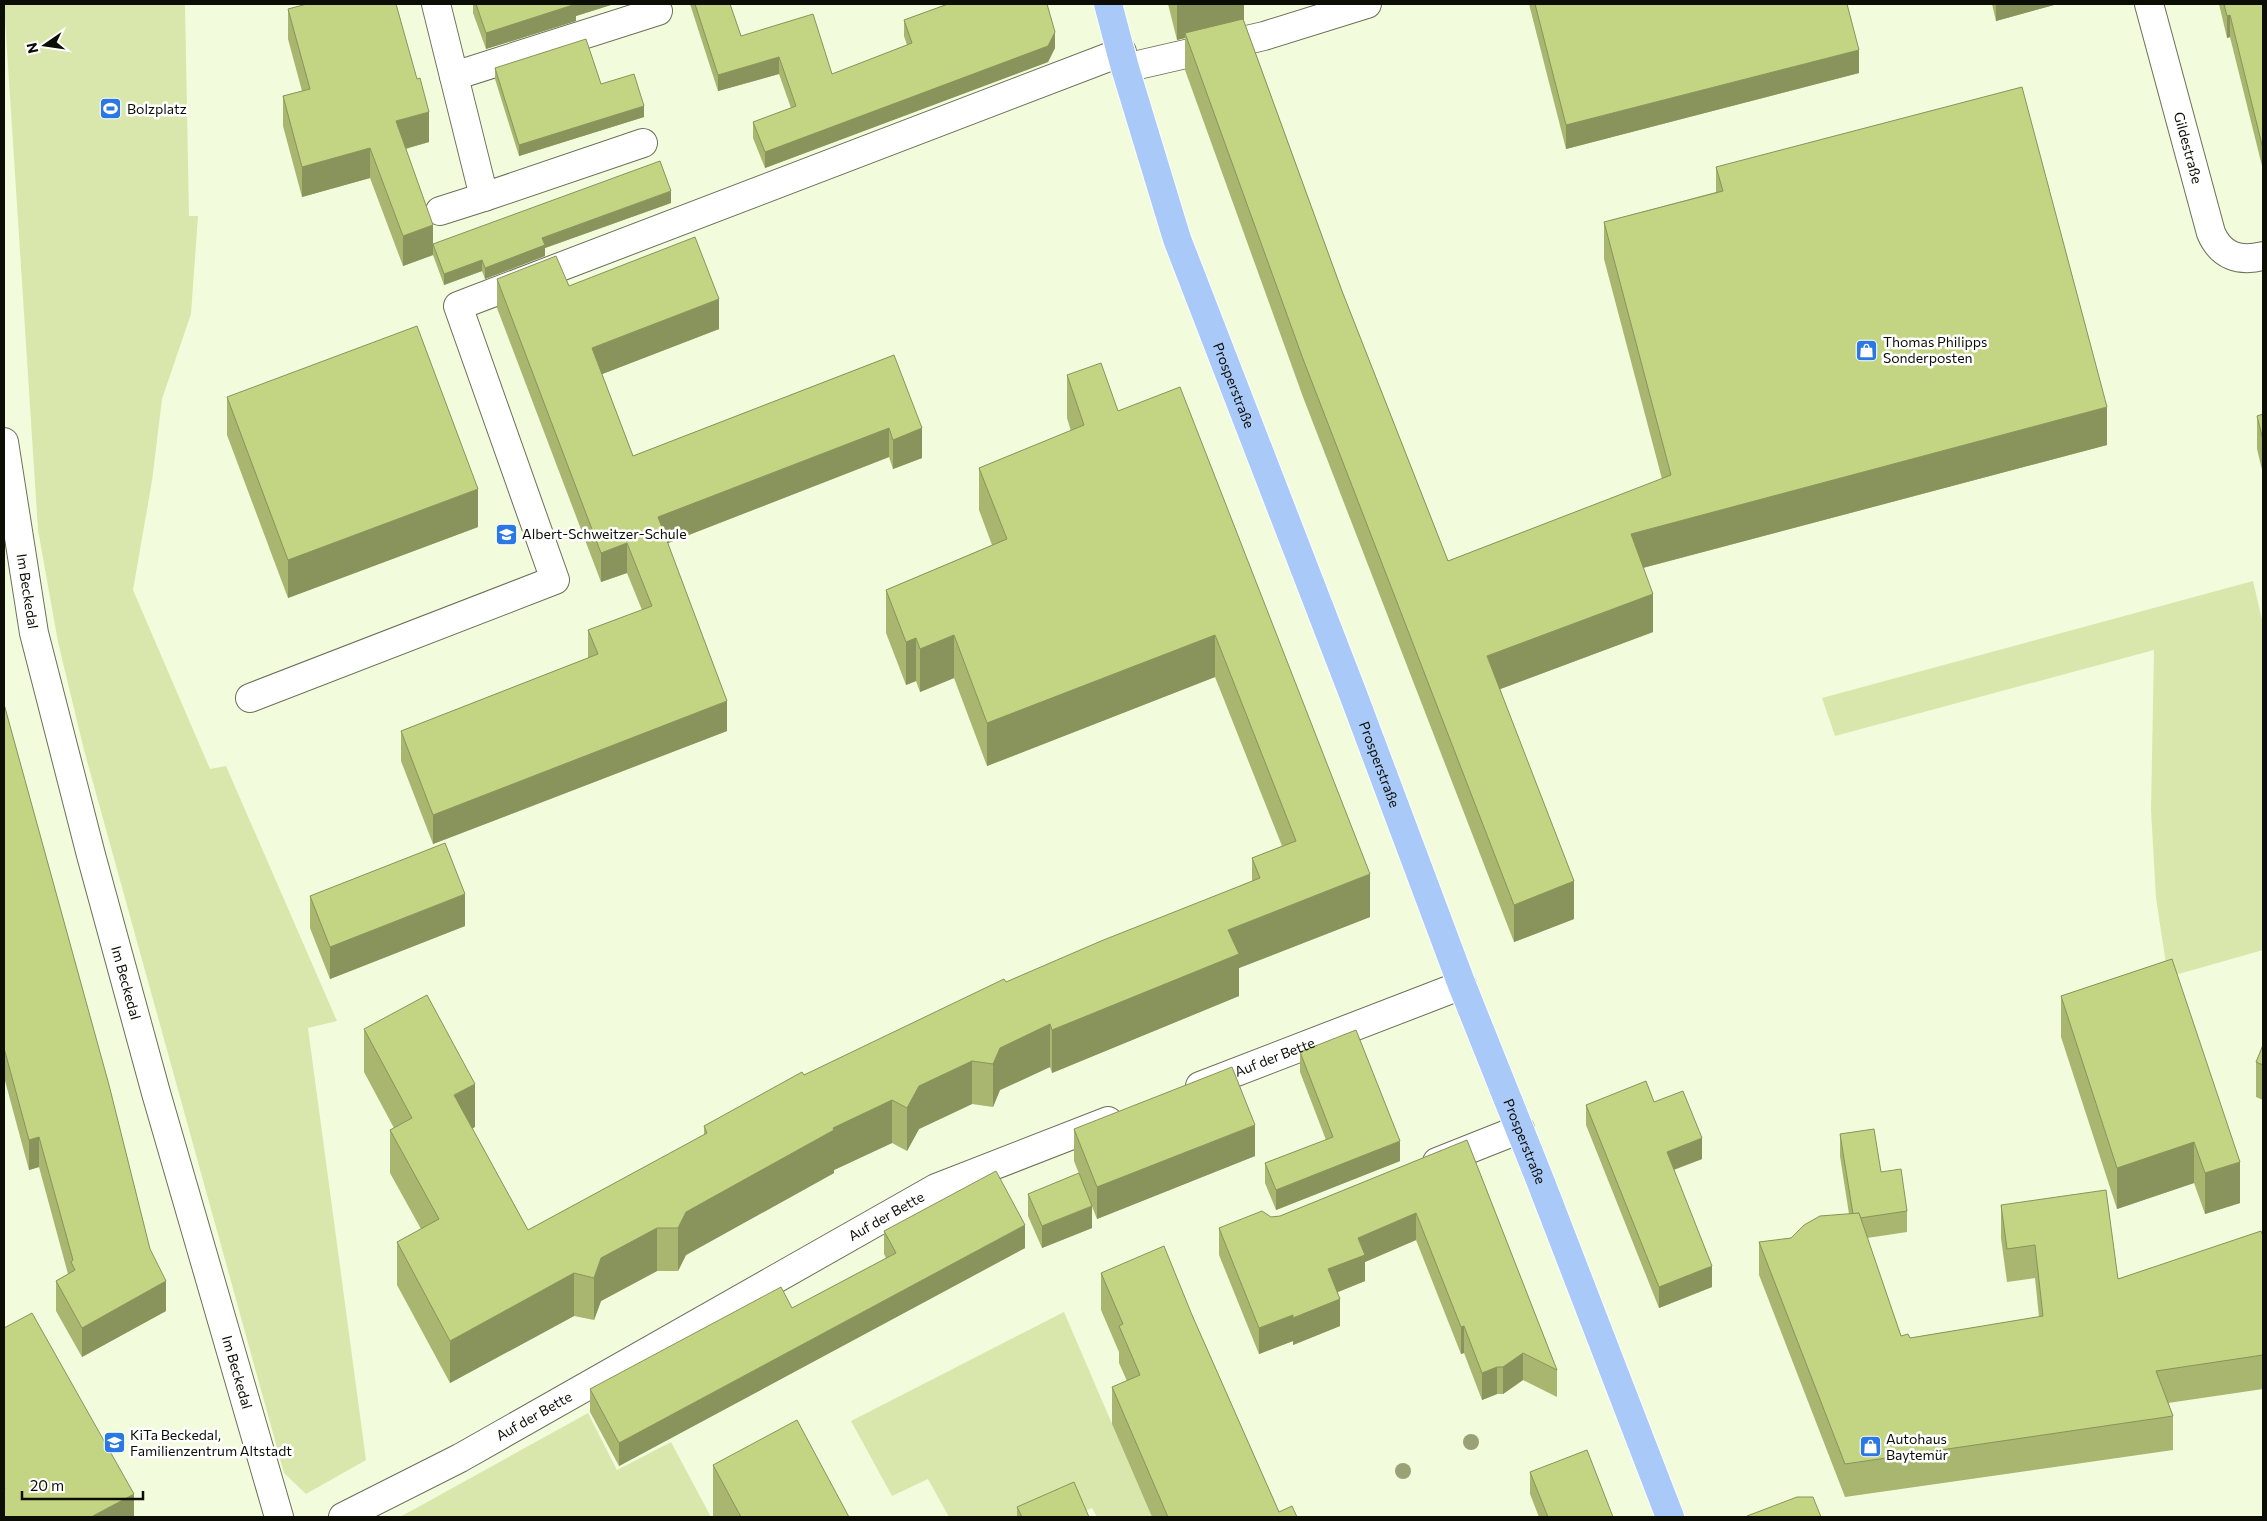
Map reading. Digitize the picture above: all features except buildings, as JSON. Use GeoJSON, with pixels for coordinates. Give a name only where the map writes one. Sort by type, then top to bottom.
{"type":"FeatureCollection","features":[{"type":"Feature","properties":{"kind":"main road","name":"Prosperstraße"},"geometry":{"type":"LineString","coordinates":[[1108,4],[1177,239],[1353,694],[1462,985],[1520,1129],[1670,1517]]}},
{"type":"Feature","properties":{"kind":"street"},"geometry":{"type":"LineString","coordinates":[[436,4],[484,197]]}},
{"type":"Feature","properties":{"kind":"street"},"geometry":{"type":"LineString","coordinates":[[250,698],[555,580],[458,306],[1123,60],[1264,36],[1367,4]]}},
{"type":"Feature","properties":{"kind":"street","name":"Gildestraße"},"geometry":{"type":"LineString","coordinates":[[2148,4],[2214,242],[2227,254],[2247,258],[2261,256]]}},
{"type":"Feature","properties":{"kind":"street"},"geometry":{"type":"LineString","coordinates":[[454,76],[658,10]]}},
{"type":"Feature","properties":{"kind":"street"},"geometry":{"type":"LineString","coordinates":[[440,211],[643,143]]}},
{"type":"Feature","properties":{"kind":"street","name":"Im Beckedal"},"geometry":{"type":"LineString","coordinates":[[4,442],[34,633],[91,855],[158,1102],[279,1517]]}},
{"type":"Feature","properties":{"kind":"street","name":"Auf der Bette"},"geometry":{"type":"LineString","coordinates":[[1176,1095],[1462,985]]}},
{"type":"Feature","properties":{"kind":"street","name":"Auf der Bette"},"geometry":{"type":"LineString","coordinates":[[343,1517],[460,1458],[936,1188],[1130,1113]]}},
{"type":"Feature","properties":{"kind":"street"},"geometry":{"type":"LineString","coordinates":[[1410,1173],[1520,1129]]}},
{"type":"Feature","properties":{"kind":"green space"},"geometry":{"type":"Polygon","coordinates":[[[4,4],[185,4],[189,216],[198,216],[191,314],[162,399],[152,481],[133,590],[210,769],[226,766],[337,1021],[308,1028],[366,1460],[306,1494],[284,1473],[84,750],[58,642],[38,530],[4,4]]]}},
{"type":"Feature","properties":{"kind":"green space"},"geometry":{"type":"Polygon","coordinates":[[[2253,581],[2263,624],[2263,950],[2168,977],[2156,898],[2151,810],[2154,650],[1835,736],[1822,698],[2253,581]]]}},
{"type":"Feature","properties":{"kind":"green space"},"geometry":{"type":"Polygon","coordinates":[[[1064,1312],[1152,1517],[1097,1517],[1092,1508],[1069,1517],[949,1517],[928,1479],[892,1496],[851,1421],[1064,1312]]]}},
{"type":"Feature","properties":{"kind":"green space"},"geometry":{"type":"Polygon","coordinates":[[[588,1413],[617,1470],[671,1442],[711,1517],[400,1517],[588,1413]]]}},
{"type":"Feature","properties":{"kind":"place","name":"Bolzplatz"},"geometry":{"type":"Point","coordinates":[111,109]}},
{"type":"Feature","properties":{"kind":"place","name":"Thomas Philipps Sonderposten"},"geometry":{"type":"Point","coordinates":[1867,350]}},
{"type":"Feature","properties":{"kind":"place","name":"Albert-Schweitzer-Schule"},"geometry":{"type":"Point","coordinates":[506,534]}},
{"type":"Feature","properties":{"kind":"place","name":"KiTa Beckedal, Familienzentrum Altstadt"},"geometry":{"type":"Point","coordinates":[114,1443]}},
{"type":"Feature","properties":{"kind":"place","name":"Autohaus Baytemür"},"geometry":{"type":"Point","coordinates":[1870,1447]}}]}
